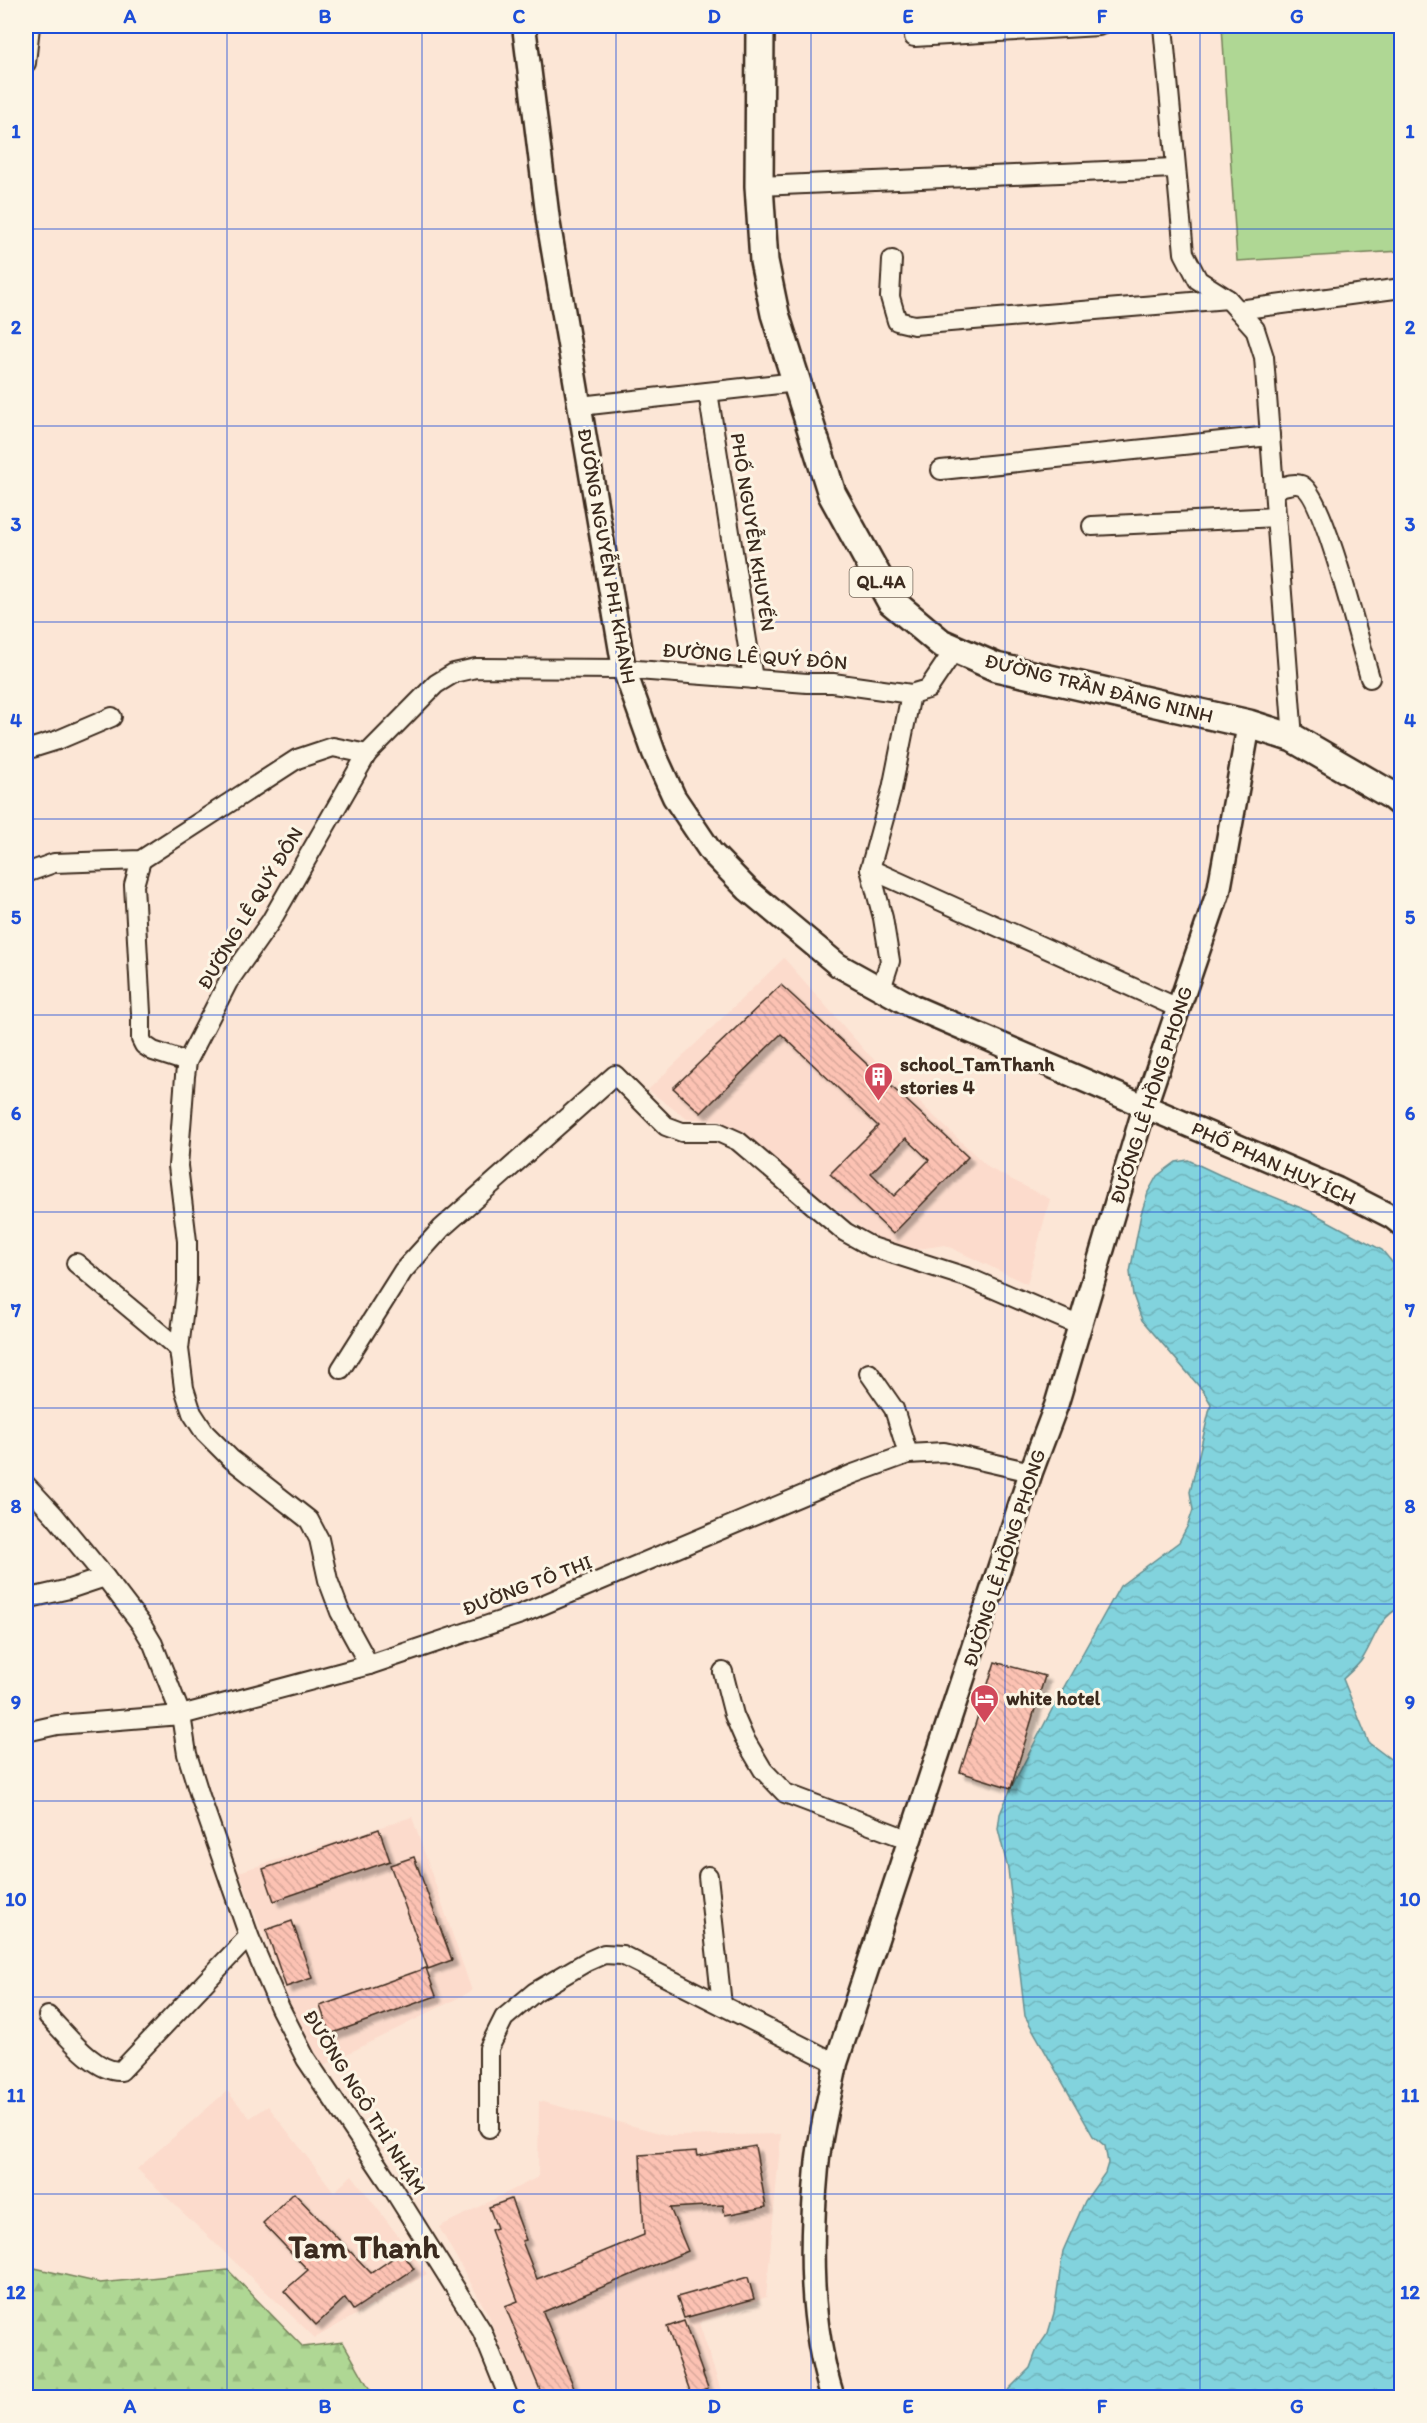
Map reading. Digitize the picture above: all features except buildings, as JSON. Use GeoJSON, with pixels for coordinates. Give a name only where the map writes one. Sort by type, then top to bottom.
{"type":"FeatureCollection","features":[{"type":"Feature","properties":{"kind":"main road","name":"ĐƯỜNG TRẦN ĐĂNG NINH"},"geometry":{"type":"LineString","coordinates":[[760,26],[759,186],[764,261],[775,314],[832,494],[891,601],[941,643],[996,667],[1249,724],[1293,738],[1391,795],[1401,804]]}},
{"type":"Feature","properties":{"kind":"street"},"geometry":{"type":"LineString","coordinates":[[26,63],[30,26]]}},
{"type":"Feature","properties":{"kind":"street","name":"ĐƯỜNG NGUYỄN PHI KHANH"},"geometry":{"type":"LineString","coordinates":[[524,26],[548,220],[624,669],[654,753],[674,797],[711,852],[748,890],[838,965],[914,1007],[1145,1106]]}},
{"type":"Feature","properties":{"kind":"street"},"geometry":{"type":"LineString","coordinates":[[914,37],[1099,26]]}},
{"type":"Feature","properties":{"kind":"street"},"geometry":{"type":"LineString","coordinates":[[1163,26],[1174,168],[1184,253],[1198,280],[1233,305],[1256,329],[1264,357],[1293,738]]}},
{"type":"Feature","properties":{"kind":"street"},"geometry":{"type":"LineString","coordinates":[[759,186],[1174,168]]}},
{"type":"Feature","properties":{"kind":"street"},"geometry":{"type":"LineString","coordinates":[[892,260],[890,297],[897,321],[914,325],[1233,305],[1401,288]]}},
{"type":"Feature","properties":{"kind":"street"},"geometry":{"type":"LineString","coordinates":[[580,406],[797,382]]}},
{"type":"Feature","properties":{"kind":"street","name":"PHỐ NGUYỄN KHUYẾN"},"geometry":{"type":"LineString","coordinates":[[708,392],[753,679]]}},
{"type":"Feature","properties":{"kind":"street"},"geometry":{"type":"LineString","coordinates":[[941,470],[1270,436]]}},
{"type":"Feature","properties":{"kind":"street"},"geometry":{"type":"LineString","coordinates":[[1274,489],[1295,484],[1303,485],[1311,495],[1327,529],[1370,678]]}},
{"type":"Feature","properties":{"kind":"street"},"geometry":{"type":"LineString","coordinates":[[1092,526],[1277,517]]}},
{"type":"Feature","properties":{"kind":"street"},"geometry":{"type":"LineString","coordinates":[[881,989],[890,961],[884,918],[870,869],[892,789],[911,694],[927,689],[955,648]]}},
{"type":"Feature","properties":{"kind":"street","name":"ĐƯỜNG LÊ QUÝ ĐÔN"},"geometry":{"type":"LineString","coordinates":[[369,1665],[340,1612],[328,1580],[319,1539],[309,1520],[231,1459],[205,1433],[192,1413],[184,1388],[179,1349],[187,1282],[187,1241],[178,1166],[187,1062],[228,982],[271,921],[367,754],[436,684],[454,673],[476,668],[624,669],[833,683],[911,694]]}},
{"type":"Feature","properties":{"kind":"street"},"geometry":{"type":"LineString","coordinates":[[26,750],[58,740],[112,717]]}},
{"type":"Feature","properties":{"kind":"street","name":"ĐƯỜNG LÊ HỒNG PHONG"},"geometry":{"type":"LineString","coordinates":[[833,2397],[827,2378],[815,2303],[813,2233],[817,2165],[836,2063],[1031,1472],[1056,1406],[1078,1324],[1145,1106],[1219,890],[1249,724]]}},
{"type":"Feature","properties":{"kind":"street"},"geometry":{"type":"LineString","coordinates":[[26,873],[54,863],[141,860],[297,759],[333,747],[367,754]]}},
{"type":"Feature","properties":{"kind":"street"},"geometry":{"type":"LineString","coordinates":[[141,860],[134,885],[141,1039],[144,1045],[153,1052],[187,1062]]}},
{"type":"Feature","properties":{"kind":"street"},"geometry":{"type":"LineString","coordinates":[[870,869],[1178,1008]]}},
{"type":"Feature","properties":{"kind":"street"},"geometry":{"type":"LineString","coordinates":[[341,1369],[403,1271],[442,1227],[615,1075],[666,1126],[682,1132],[718,1132],[738,1141],[845,1232],[872,1247],[969,1278],[1078,1324]]}},
{"type":"Feature","properties":{"kind":"street","name":"PHỐ PHAN HUY ÍCH"},"geometry":{"type":"LineString","coordinates":[[1145,1106],[1336,1189],[1392,1217],[1401,1225]]}},
{"type":"Feature","properties":{"kind":"street"},"geometry":{"type":"LineString","coordinates":[[76,1263],[179,1349]]}},
{"type":"Feature","properties":{"kind":"street"},"geometry":{"type":"LineString","coordinates":[[869,1373],[894,1409],[908,1454]]}},
{"type":"Feature","properties":{"kind":"street","name":"ĐƯỜNG TÔ THỊ"},"geometry":{"type":"LineString","coordinates":[[26,1732],[57,1725],[181,1715],[369,1665],[521,1614],[853,1474],[908,1454],[944,1452],[1031,1472]]}},
{"type":"Feature","properties":{"kind":"street","name":"ĐƯỜNG NGÔ THÌ NHẬM"},"geometry":{"type":"LineString","coordinates":[[26,1485],[105,1577],[141,1624],[153,1644],[181,1715],[187,1754],[200,1796],[249,1936],[280,2008],[306,2059],[394,2190],[477,2321],[509,2397]]}},
{"type":"Feature","properties":{"kind":"street"},"geometry":{"type":"LineString","coordinates":[[26,1599],[69,1589],[105,1577]]}},
{"type":"Feature","properties":{"kind":"street"},"geometry":{"type":"LineString","coordinates":[[723,1672],[734,1715],[744,1738],[763,1770],[785,1793],[910,1840]]}},
{"type":"Feature","properties":{"kind":"street"},"geometry":{"type":"LineString","coordinates":[[708,1876],[722,2005]]}},
{"type":"Feature","properties":{"kind":"street"},"geometry":{"type":"LineString","coordinates":[[48,2016],[98,2064],[112,2072],[121,2071],[249,1936]]}},
{"type":"Feature","properties":{"kind":"street"},"geometry":{"type":"LineString","coordinates":[[489,2128],[489,2048],[504,2019],[536,1992],[604,1954],[622,1955],[836,2063]]}},
{"type":"Feature","properties":{"kind":"shaded area"},"geometry":{"type":"Polygon","coordinates":[[[784,958],[866,1052],[989,1168],[1050,1199],[1027,1284],[945,1245],[911,1250],[885,1246],[721,1120],[687,1119],[648,1090],[784,958]]]}},
{"type":"Feature","properties":{"kind":"shaded area"},"geometry":{"type":"Polygon","coordinates":[[[412,1817],[472,1991],[323,2066],[293,2010],[239,1872],[412,1817]]]}},
{"type":"Feature","properties":{"kind":"shaded area"},"geometry":{"type":"Polygon","coordinates":[[[227,2091],[250,2118],[268,2106],[334,2192],[352,2175],[427,2274],[315,2338],[137,2169],[227,2091]]]}},
{"type":"Feature","properties":{"kind":"shaded area"},"geometry":{"type":"Polygon","coordinates":[[[539,2101],[671,2136],[781,2134],[766,2297],[699,2323],[723,2397],[520,2397],[488,2314],[439,2227],[538,2177],[539,2101]]]}},
{"type":"Feature","properties":{"kind":"green space"},"geometry":{"type":"Polygon","coordinates":[[[1222,26],[1401,26],[1401,251],[1237,261],[1222,26]]]}},
{"type":"Feature","properties":{"kind":"green space"},"geometry":{"type":"Polygon","coordinates":[[[26,2266],[100,2283],[228,2270],[303,2347],[343,2342],[374,2397],[26,2397],[26,2266]]]}},
{"type":"Feature","properties":{"kind":"water"},"geometry":{"type":"Polygon","coordinates":[[[1188,1160],[1311,1212],[1382,1250],[1401,1273],[1401,1607],[1393,1611],[1382,1622],[1361,1661],[1343,1679],[1369,1743],[1401,1767],[1401,2397],[1004,2397],[1030,2368],[1037,2349],[1048,2333],[1054,2313],[1063,2251],[1085,2201],[1105,2173],[1108,2163],[1105,2146],[1093,2136],[1025,2016],[1008,1869],[998,1829],[1000,1814],[1059,1696],[1120,1586],[1179,1542],[1193,1510],[1190,1492],[1211,1404],[1204,1392],[1142,1320],[1133,1295],[1130,1272],[1141,1214],[1148,1192],[1157,1176],[1176,1162],[1188,1160]]]}},
{"type":"Feature","properties":{"kind":"place","name":"school_TamThanh stories 4"},"geometry":{"type":"Point","coordinates":[879,1102]}},
{"type":"Feature","properties":{"kind":"place","name":"white hotel"},"geometry":{"type":"Point","coordinates":[985,1724]}},
{"type":"Feature","properties":{"kind":"district","name":"Tam Thanh"},"geometry":{"type":"Point","coordinates":[364,2247]}}]}
